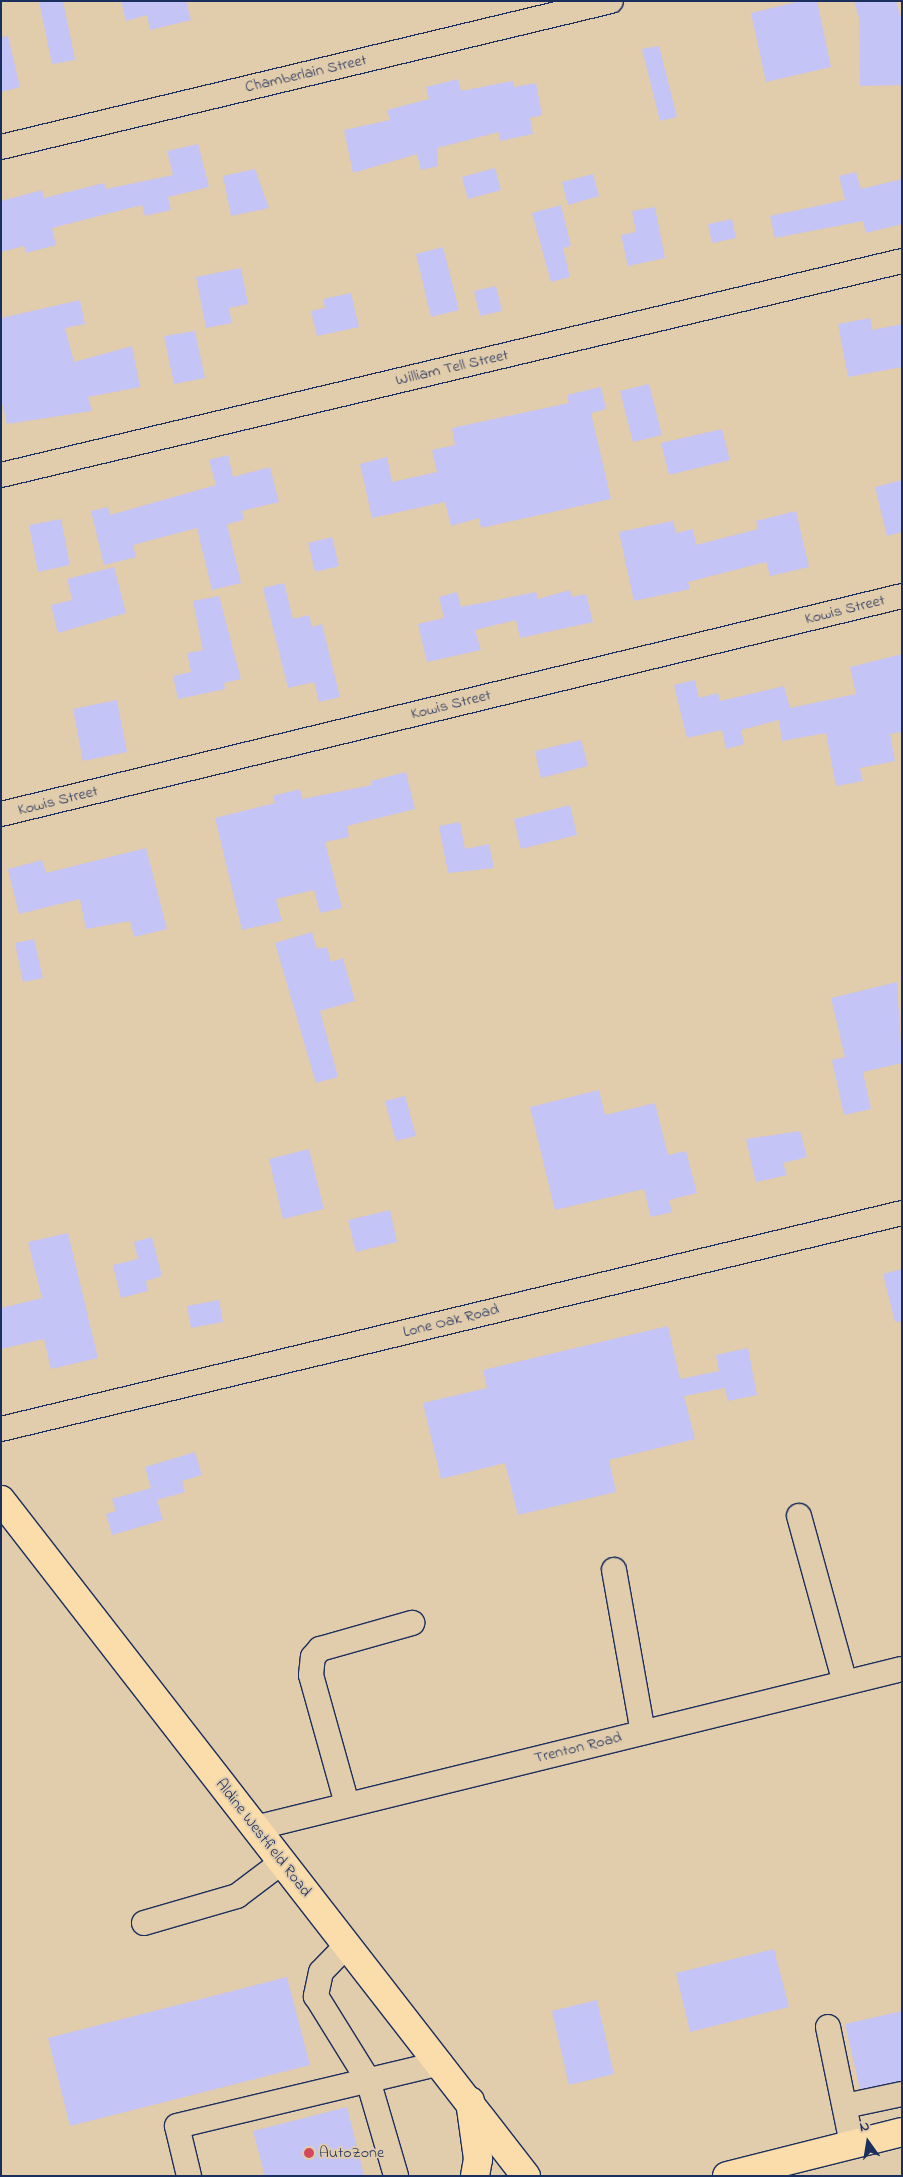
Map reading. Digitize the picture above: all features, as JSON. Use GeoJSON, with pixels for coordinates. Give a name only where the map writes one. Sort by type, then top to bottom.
{"type":"FeatureCollection","features":[{"type":"Feature","properties":{"kind":"main road","name":"Aldine Westfield Road"},"geometry":{"type":"LineString","coordinates":[[1,1500],[255,1828],[470,2099],[526,2176]]}},
{"type":"Feature","properties":{"kind":"main road"},"geometry":{"type":"LineString","coordinates":[[470,2099],[478,2159],[475,2176]]}},
{"type":"Feature","properties":{"kind":"main road"},"geometry":{"type":"LineString","coordinates":[[727,2176],[902,2132]]}},
{"type":"Feature","properties":{"kind":"street","name":"Chamberlain Street"},"geometry":{"type":"LineString","coordinates":[[1,147],[612,1]]}},
{"type":"Feature","properties":{"kind":"street","name":"William Tell Street"},"geometry":{"type":"LineString","coordinates":[[1,475],[902,261]]}},
{"type":"Feature","properties":{"kind":"street","name":"Kowis Street"},"geometry":{"type":"LineString","coordinates":[[1,814],[902,596]]}},
{"type":"Feature","properties":{"kind":"street","name":"Lone Oak Road"},"geometry":{"type":"LineString","coordinates":[[1,1429],[902,1213]]}},
{"type":"Feature","properties":{"kind":"street"},"geometry":{"type":"LineString","coordinates":[[799,1516],[845,1683]]}},
{"type":"Feature","properties":{"kind":"street"},"geometry":{"type":"LineString","coordinates":[[614,1570],[643,1732]]}},
{"type":"Feature","properties":{"kind":"street"},"geometry":{"type":"LineString","coordinates":[[347,1804],[311,1675],[314,1657],[320,1649],[412,1623]]}},
{"type":"Feature","properties":{"kind":"street","name":"Trenton Road"},"geometry":{"type":"LineString","coordinates":[[255,1828],[902,1669]]}},
{"type":"Feature","properties":{"kind":"street"},"geometry":{"type":"LineString","coordinates":[[144,1923],[237,1896],[282,1862]]}},
{"type":"Feature","properties":{"kind":"street"},"geometry":{"type":"LineString","coordinates":[[347,1945],[321,1972],[316,1996],[321,2012],[368,2080],[396,2176]]}},
{"type":"Feature","properties":{"kind":"street"},"geometry":{"type":"LineString","coordinates":[[828,2027],[852,2144]]}},
{"type":"Feature","properties":{"kind":"street"},"geometry":{"type":"LineString","coordinates":[[189,2176],[177,2126],[441,2063]]}},
{"type":"Feature","properties":{"kind":"street"},"geometry":{"type":"LineString","coordinates":[[845,2106],[902,2094]]}},
{"type":"Feature","properties":{"kind":"building"},"geometry":{"type":"Polygon","coordinates":[[[39,1],[63,1],[75,60],[52,64],[39,1]]]}},
{"type":"Feature","properties":{"kind":"building"},"geometry":{"type":"Polygon","coordinates":[[[121,1],[186,1],[191,20],[150,30],[147,15],[126,21],[121,1]]]}},
{"type":"Feature","properties":{"kind":"building"},"geometry":{"type":"Polygon","coordinates":[[[801,1],[817,1],[831,67],[766,82],[751,13],[801,1]]]}},
{"type":"Feature","properties":{"kind":"building"},"geometry":{"type":"Polygon","coordinates":[[[854,1],[896,1],[902,21],[902,85],[860,86],[859,18],[854,1]]]}},
{"type":"Feature","properties":{"kind":"building"},"geometry":{"type":"Polygon","coordinates":[[[8,36],[20,87],[1,92],[1,37],[8,36]]]}},
{"type":"Feature","properties":{"kind":"building"},"geometry":{"type":"Polygon","coordinates":[[[659,46],[677,117],[660,121],[642,49],[659,46]]]}},
{"type":"Feature","properties":{"kind":"building"},"geometry":{"type":"Polygon","coordinates":[[[458,79],[461,91],[513,81],[514,87],[536,83],[542,115],[530,118],[533,134],[500,141],[499,132],[437,148],[438,166],[421,170],[417,154],[353,173],[344,130],[390,120],[387,110],[429,99],[426,87],[458,79]]]}},
{"type":"Feature","properties":{"kind":"building"},"geometry":{"type":"Polygon","coordinates":[[[198,144],[209,187],[168,197],[171,210],[145,216],[142,205],[52,228],[56,245],[26,253],[24,246],[1,252],[1,201],[42,190],[44,198],[104,183],[106,189],[173,175],[167,151],[198,144]]]}},
{"type":"Feature","properties":{"kind":"building"},"geometry":{"type":"Polygon","coordinates":[[[495,168],[501,190],[468,199],[462,177],[495,168]]]}},
{"type":"Feature","properties":{"kind":"building"},"geometry":{"type":"Polygon","coordinates":[[[255,169],[269,208],[231,216],[223,176],[255,169]]]}},
{"type":"Feature","properties":{"kind":"building"},"geometry":{"type":"Polygon","coordinates":[[[856,172],[861,189],[902,179],[902,224],[866,233],[863,221],[775,238],[770,216],[845,200],[839,176],[856,172]]]}},
{"type":"Feature","properties":{"kind":"building"},"geometry":{"type":"Polygon","coordinates":[[[593,174],[599,196],[568,205],[562,182],[593,174]]]}},
{"type":"Feature","properties":{"kind":"building"},"geometry":{"type":"Polygon","coordinates":[[[561,205],[571,246],[563,248],[570,277],[551,282],[532,213],[561,205]]]}},
{"type":"Feature","properties":{"kind":"building"},"geometry":{"type":"Polygon","coordinates":[[[655,207],[665,258],[628,266],[621,235],[636,232],[632,211],[655,207]]]}},
{"type":"Feature","properties":{"kind":"building"},"geometry":{"type":"Polygon","coordinates":[[[732,219],[736,238],[712,243],[708,224],[732,219]]]}},
{"type":"Feature","properties":{"kind":"building"},"geometry":{"type":"Polygon","coordinates":[[[443,247],[459,310],[431,317],[416,254],[443,247]]]}},
{"type":"Feature","properties":{"kind":"building"},"geometry":{"type":"Polygon","coordinates":[[[241,268],[248,304],[229,308],[232,323],[206,328],[196,277],[241,268]]]}},
{"type":"Feature","properties":{"kind":"building"},"geometry":{"type":"Polygon","coordinates":[[[496,286],[502,311],[480,316],[474,291],[496,286]]]}},
{"type":"Feature","properties":{"kind":"building"},"geometry":{"type":"Polygon","coordinates":[[[351,293],[359,327],[317,336],[311,311],[325,308],[323,299],[351,293]]]}},
{"type":"Feature","properties":{"kind":"building"},"geometry":{"type":"Polygon","coordinates":[[[80,300],[85,324],[65,328],[74,362],[132,346],[140,387],[88,397],[92,411],[7,424],[1,399],[1,318],[80,300]]]}},
{"type":"Feature","properties":{"kind":"building"},"geometry":{"type":"Polygon","coordinates":[[[870,318],[872,330],[902,324],[902,367],[848,377],[838,324],[870,318]]]}},
{"type":"Feature","properties":{"kind":"building"},"geometry":{"type":"Polygon","coordinates":[[[195,331],[205,378],[174,384],[164,336],[195,331]]]}},
{"type":"Feature","properties":{"kind":"building"},"geometry":{"type":"Polygon","coordinates":[[[649,384],[662,435],[633,442],[620,391],[649,384]]]}},
{"type":"Feature","properties":{"kind":"building"},"geometry":{"type":"Polygon","coordinates":[[[601,387],[606,409],[591,413],[611,499],[481,528],[479,518],[451,526],[445,502],[372,518],[360,464],[387,457],[392,482],[437,472],[432,450],[455,445],[452,428],[569,403],[567,395],[601,387]]]}},
{"type":"Feature","properties":{"kind":"building"},"geometry":{"type":"Polygon","coordinates":[[[722,429],[730,460],[669,475],[661,443],[722,429]]]}},
{"type":"Feature","properties":{"kind":"building"},"geometry":{"type":"Polygon","coordinates":[[[228,455],[233,477],[270,467],[279,502],[242,511],[244,520],[227,524],[241,583],[212,590],[197,528],[133,545],[136,557],[104,565],[91,511],[108,507],[110,515],[216,485],[209,460],[228,455]]]}},
{"type":"Feature","properties":{"kind":"building"},"geometry":{"type":"Polygon","coordinates":[[[902,480],[902,532],[887,536],[875,487],[902,480]]]}},
{"type":"Feature","properties":{"kind":"building"},"geometry":{"type":"Polygon","coordinates":[[[796,511],[809,567],[770,576],[766,562],[688,582],[690,589],[634,601],[619,532],[673,521],[676,533],[693,529],[696,545],[758,529],[756,521],[796,511]]]}},
{"type":"Feature","properties":{"kind":"building"},"geometry":{"type":"Polygon","coordinates":[[[61,519],[70,565],[38,572],[29,525],[61,519]]]}},
{"type":"Feature","properties":{"kind":"building"},"geometry":{"type":"Polygon","coordinates":[[[332,537],[339,566],[315,572],[308,543],[332,537]]]}},
{"type":"Feature","properties":{"kind":"building"},"geometry":{"type":"Polygon","coordinates":[[[114,567],[126,613],[58,633],[51,605],[72,600],[67,579],[114,567]]]}},
{"type":"Feature","properties":{"kind":"building"},"geometry":{"type":"Polygon","coordinates":[[[284,583],[293,619],[309,615],[312,627],[322,624],[340,697],[319,702],[314,682],[288,688],[263,588],[284,583]]]}},
{"type":"Feature","properties":{"kind":"building"},"geometry":{"type":"Polygon","coordinates":[[[570,590],[572,597],[586,594],[593,622],[520,638],[516,620],[475,630],[481,650],[427,662],[418,624],[444,618],[439,597],[457,592],[461,607],[536,592],[538,599],[570,590]]]}},
{"type":"Feature","properties":{"kind":"building"},"geometry":{"type":"Polygon","coordinates":[[[219,596],[241,679],[224,683],[225,689],[178,699],[173,676],[191,672],[187,653],[203,650],[193,601],[219,596]]]}},
{"type":"Feature","properties":{"kind":"building"},"geometry":{"type":"Polygon","coordinates":[[[902,654],[902,732],[890,734],[895,761],[860,768],[863,781],[836,786],[826,733],[782,741],[779,720],[741,730],[744,744],[726,749],[722,730],[687,738],[674,685],[695,680],[699,698],[718,693],[720,701],[784,686],[790,708],[856,694],[850,667],[902,654]]]}},
{"type":"Feature","properties":{"kind":"building"},"geometry":{"type":"Polygon","coordinates":[[[117,700],[127,752],[83,761],[73,709],[117,700]]]}},
{"type":"Feature","properties":{"kind":"building"},"geometry":{"type":"Polygon","coordinates":[[[581,740],[588,766],[541,778],[535,751],[581,740]]]}},
{"type":"Feature","properties":{"kind":"building"},"geometry":{"type":"Polygon","coordinates":[[[406,772],[415,809],[347,826],[349,837],[325,842],[342,908],[320,913],[314,890],[276,899],[282,921],[242,930],[215,818],[275,803],[273,796],[300,789],[302,799],[372,785],[371,781],[406,772]]]}},
{"type":"Feature","properties":{"kind":"building"},"geometry":{"type":"Polygon","coordinates":[[[570,805],[577,835],[521,849],[514,819],[570,805]]]}},
{"type":"Feature","properties":{"kind":"building"},"geometry":{"type":"Polygon","coordinates":[[[460,822],[465,849],[489,844],[494,868],[448,873],[439,826],[460,822]]]}},
{"type":"Feature","properties":{"kind":"building"},"geometry":{"type":"Polygon","coordinates":[[[146,848],[167,929],[134,937],[130,921],[86,929],[80,899],[19,914],[8,869],[42,860],[46,873],[146,848]]]}},
{"type":"Feature","properties":{"kind":"building"},"geometry":{"type":"Polygon","coordinates":[[[312,932],[317,949],[327,947],[331,962],[343,958],[355,1001],[320,1011],[338,1077],[316,1083],[275,943],[312,932]]]}},
{"type":"Feature","properties":{"kind":"building"},"geometry":{"type":"Polygon","coordinates":[[[34,939],[43,978],[23,982],[15,943],[34,939]]]}},
{"type":"Feature","properties":{"kind":"building"},"geometry":{"type":"Polygon","coordinates":[[[897,982],[902,1063],[863,1072],[871,1109],[844,1115],[832,1060],[845,1057],[831,998],[897,982]]]}},
{"type":"Feature","properties":{"kind":"building"},"geometry":{"type":"Polygon","coordinates":[[[599,1090],[605,1115],[655,1103],[668,1155],[686,1151],[697,1193],[669,1200],[672,1212],[651,1217],[644,1189],[555,1210],[530,1107],[599,1090]]]}},
{"type":"Feature","properties":{"kind":"building"},"geometry":{"type":"Polygon","coordinates":[[[405,1096],[416,1136],[396,1141],[385,1101],[405,1096]]]}},
{"type":"Feature","properties":{"kind":"building"},"geometry":{"type":"Polygon","coordinates":[[[800,1131],[807,1157],[783,1163],[787,1175],[756,1182],[746,1139],[800,1131]]]}},
{"type":"Feature","properties":{"kind":"building"},"geometry":{"type":"Polygon","coordinates":[[[309,1149],[324,1209],[283,1219],[269,1159],[309,1149]]]}},
{"type":"Feature","properties":{"kind":"building"},"geometry":{"type":"Polygon","coordinates":[[[390,1210],[397,1242],[356,1252],[348,1220],[390,1210]]]}},
{"type":"Feature","properties":{"kind":"building"},"geometry":{"type":"Polygon","coordinates":[[[68,1233],[98,1358],[51,1369],[44,1339],[1,1349],[1,1308],[42,1298],[28,1242],[68,1233]]]}},
{"type":"Feature","properties":{"kind":"building"},"geometry":{"type":"Polygon","coordinates":[[[152,1237],[162,1276],[146,1281],[148,1291],[121,1298],[113,1265],[138,1259],[134,1242],[152,1237]]]}},
{"type":"Feature","properties":{"kind":"building"},"geometry":{"type":"Polygon","coordinates":[[[902,1269],[902,1322],[895,1322],[883,1274],[902,1269]]]}},
{"type":"Feature","properties":{"kind":"building"},"geometry":{"type":"Polygon","coordinates":[[[219,1300],[223,1322],[191,1328],[187,1306],[219,1300]]]}},
{"type":"Feature","properties":{"kind":"building"},"geometry":{"type":"Polygon","coordinates":[[[668,1326],[680,1379],[719,1371],[716,1355],[748,1348],[757,1395],[728,1401],[725,1388],[684,1396],[695,1439],[609,1460],[616,1492],[518,1515],[505,1463],[441,1479],[423,1403],[487,1388],[483,1370],[668,1326]]]}},
{"type":"Feature","properties":{"kind":"building"},"geometry":{"type":"Polygon","coordinates":[[[195,1452],[202,1475],[182,1481],[185,1492],[157,1500],[163,1520],[112,1535],[106,1514],[116,1511],[112,1499],[151,1488],[145,1467],[195,1452]]]}},
{"type":"Feature","properties":{"kind":"building"},"geometry":{"type":"Polygon","coordinates":[[[774,1949],[789,2007],[690,2032],[676,1973],[774,1949]]]}},
{"type":"Feature","properties":{"kind":"building"},"geometry":{"type":"Polygon","coordinates":[[[287,1977],[310,2065],[70,2126],[48,2038],[287,1977]]]}},
{"type":"Feature","properties":{"kind":"building"},"geometry":{"type":"Polygon","coordinates":[[[597,2000],[614,2074],[569,2085],[552,2011],[597,2000]]]}},
{"type":"Feature","properties":{"kind":"building"},"geometry":{"type":"Polygon","coordinates":[[[902,2011],[902,2081],[860,2089],[845,2024],[902,2011]]]}},
{"type":"Feature","properties":{"kind":"building","name":"AutoZone"},"geometry":{"type":"Polygon","coordinates":[[[347,2107],[364,2176],[265,2176],[253,2131],[347,2107]]]}},
{"type":"Feature","properties":{"kind":"place","name":"AutoZone"},"geometry":{"type":"Point","coordinates":[309,2153]}}]}
